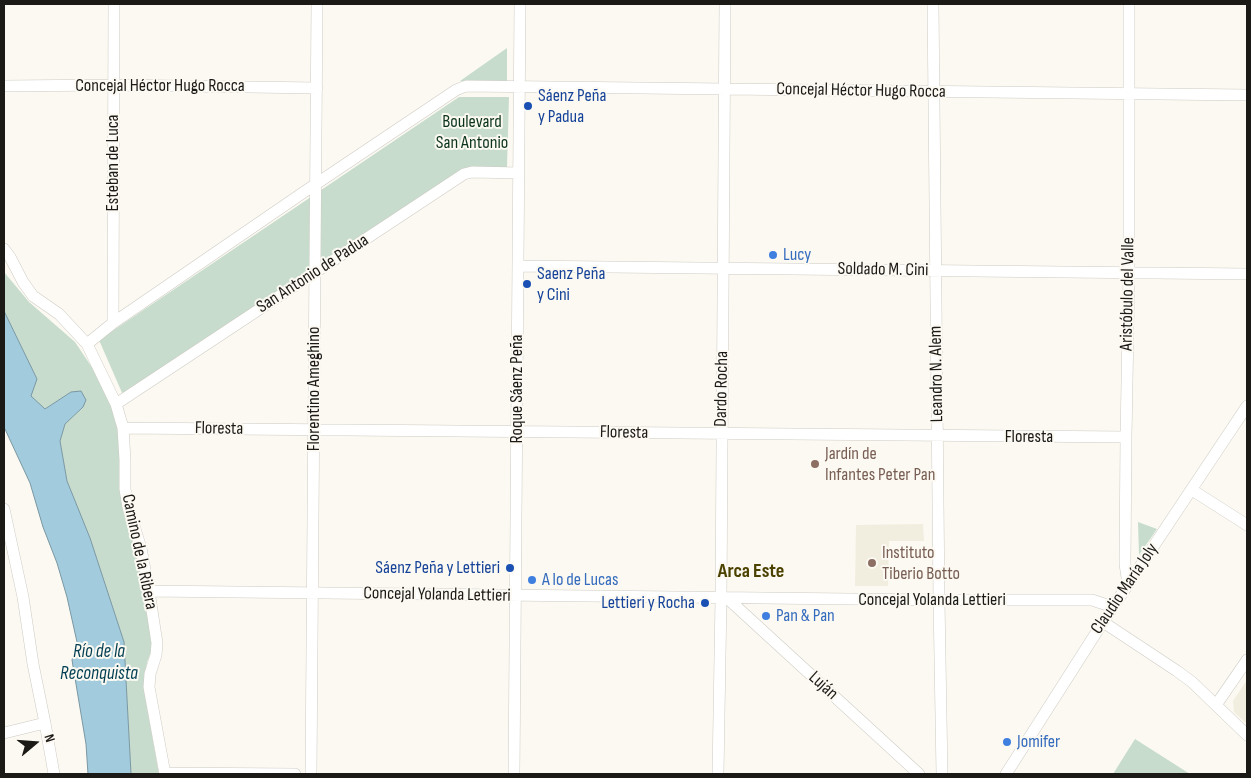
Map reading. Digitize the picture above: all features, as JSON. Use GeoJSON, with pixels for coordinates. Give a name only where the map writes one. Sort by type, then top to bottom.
{"type":"FeatureCollection","features":[{"type":"Feature","properties":{"kind":"street","name":"Esteban de Luca"},"geometry":{"type":"LineString","coordinates":[[113,323],[114,4]]}},
{"type":"Feature","properties":{"kind":"street","name":"Florentino Ameghino"},"geometry":{"type":"LineString","coordinates":[[311,774],[317,4]]}},
{"type":"Feature","properties":{"kind":"street","name":"Roque Sáenz Peña"},"geometry":{"type":"LineString","coordinates":[[514,774],[520,4]]}},
{"type":"Feature","properties":{"kind":"street","name":"Dardo Rocha"},"geometry":{"type":"LineString","coordinates":[[718,774],[724,598],[722,434],[725,4]]}},
{"type":"Feature","properties":{"kind":"street","name":"Leandro N. Alem"},"geometry":{"type":"LineString","coordinates":[[933,4],[942,774]]}},
{"type":"Feature","properties":{"kind":"street","name":"Aristóbulo del Valle"},"geometry":{"type":"LineString","coordinates":[[1128,584],[1125,564],[1129,273],[1129,4]]}},
{"type":"Feature","properties":{"kind":"street","name":"Concejal Héctor Hugo Rocca"},"geometry":{"type":"LineString","coordinates":[[4,86],[113,85],[317,88]]}},
{"type":"Feature","properties":{"kind":"street","name":"Concejal Héctor Hugo Rocca"},"geometry":{"type":"LineString","coordinates":[[316,184],[456,90],[466,86],[1247,96]]}},
{"type":"Feature","properties":{"kind":"street","name":"San Antonio de Padua"},"geometry":{"type":"LineString","coordinates":[[116,404],[464,174],[472,172],[519,173]]}},
{"type":"Feature","properties":{"kind":"street"},"geometry":{"type":"LineString","coordinates":[[87,344],[113,323],[316,184]]}},
{"type":"Feature","properties":{"kind":"street","name":"Camino de la Ribera"},"geometry":{"type":"LineString","coordinates":[[4,248],[33,296],[59,314],[87,344],[116,404],[123,428],[125,489],[128,506],[141,548],[157,643],[149,687],[165,774]]}},
{"type":"Feature","properties":{"kind":"street","name":"Soldado M. Cini"},"geometry":{"type":"LineString","coordinates":[[518,266],[1247,274]]}},
{"type":"Feature","properties":{"kind":"street","name":"Claudio María Joly"},"geometry":{"type":"LineString","coordinates":[[1006,774],[1103,622],[1247,406]]}},
{"type":"Feature","properties":{"kind":"street","name":"Floresta"},"geometry":{"type":"LineString","coordinates":[[123,428],[1126,437]]}},
{"type":"Feature","properties":{"kind":"street"},"geometry":{"type":"LineString","coordinates":[[1192,490],[1247,526]]}},
{"type":"Feature","properties":{"kind":"street"},"geometry":{"type":"LineString","coordinates":[[4,513],[23,597],[33,664],[54,774]]}},
{"type":"Feature","properties":{"kind":"street","name":"Concejal Yolanda Lettieri"},"geometry":{"type":"LineString","coordinates":[[149,591],[724,598],[1092,600],[1113,607]]}},
{"type":"Feature","properties":{"kind":"street","name":"Luján"},"geometry":{"type":"LineString","coordinates":[[724,598],[920,774]]}},
{"type":"Feature","properties":{"kind":"street"},"geometry":{"type":"LineString","coordinates":[[1103,622],[1178,671],[1247,735]]}},
{"type":"Feature","properties":{"kind":"street"},"geometry":{"type":"LineString","coordinates":[[1216,705],[1247,660]]}},
{"type":"Feature","properties":{"kind":"street"},"geometry":{"type":"LineString","coordinates":[[4,733],[45,723]]}},
{"type":"Feature","properties":{"kind":"street"},"geometry":{"type":"LineString","coordinates":[[165,774],[295,774]]}},
{"type":"Feature","properties":{"kind":"shaded area","name":"Instituto Tiberio Botto"},"geometry":{"type":"Polygon","coordinates":[[[923,524],[924,541],[889,541],[888,586],[855,586],[856,525],[923,524]]]}},
{"type":"Feature","properties":{"kind":"shaded area"},"geometry":{"type":"Polygon","coordinates":[[[1247,680],[1247,724],[1234,712],[1233,701],[1247,680]]]}},
{"type":"Feature","properties":{"kind":"green space"},"geometry":{"type":"Polygon","coordinates":[[[507,48],[507,82],[460,81],[507,48]]]}},
{"type":"Feature","properties":{"kind":"green space","name":"Boulevard San Antonio"},"geometry":{"type":"Polygon","coordinates":[[[459,97],[509,97],[507,167],[467,168],[123,395],[99,340],[459,97]]]}},
{"type":"Feature","properties":{"kind":"green space"},"geometry":{"type":"Polygon","coordinates":[[[4,272],[29,302],[75,342],[97,375],[115,414],[122,445],[121,490],[144,584],[153,639],[147,662],[144,690],[159,774],[131,774],[124,642],[90,538],[67,481],[60,441],[65,424],[83,407],[71,392],[45,409],[30,396],[37,379],[4,311],[4,272]]]}},
{"type":"Feature","properties":{"kind":"green space"},"geometry":{"type":"Polygon","coordinates":[[[1138,522],[1157,529],[1139,555],[1138,522]]]}},
{"type":"Feature","properties":{"kind":"green space"},"geometry":{"type":"Polygon","coordinates":[[[1135,739],[1190,774],[1113,774],[1135,739]]]}},
{"type":"Feature","properties":{"kind":"water","name":"Río de la Reconquista"},"geometry":{"type":"Polygon","coordinates":[[[4,311],[37,379],[31,396],[45,409],[71,392],[81,391],[86,400],[83,407],[65,424],[60,441],[67,481],[90,538],[124,642],[131,774],[88,774],[86,744],[72,660],[77,642],[67,597],[30,483],[4,427],[4,311]]]}},
{"type":"Feature","properties":{"kind":"place","name":"Sáenz Peña y Padua"},"geometry":{"type":"Point","coordinates":[528,106]}},
{"type":"Feature","properties":{"kind":"place","name":"Lucy"},"geometry":{"type":"Point","coordinates":[773,255]}},
{"type":"Feature","properties":{"kind":"place","name":"Saenz Peña y Cini"},"geometry":{"type":"Point","coordinates":[527,284]}},
{"type":"Feature","properties":{"kind":"place","name":"Jardín de Infantes Peter Pan"},"geometry":{"type":"Point","coordinates":[815,464]}},
{"type":"Feature","properties":{"kind":"place","name":"Instituto Tiberio Botto"},"geometry":{"type":"Point","coordinates":[872,563]}},
{"type":"Feature","properties":{"kind":"place","name":"Sáenz Peña y Lettieri"},"geometry":{"type":"Point","coordinates":[510,568]}},
{"type":"Feature","properties":{"kind":"place","name":"A lo de Lucas"},"geometry":{"type":"Point","coordinates":[532,580]}},
{"type":"Feature","properties":{"kind":"place","name":"Lettieri y Rocha"},"geometry":{"type":"Point","coordinates":[705,603]}},
{"type":"Feature","properties":{"kind":"place","name":"Pan & Pan"},"geometry":{"type":"Point","coordinates":[766,616]}},
{"type":"Feature","properties":{"kind":"place","name":"Jomifer"},"geometry":{"type":"Point","coordinates":[1007,742]}},
{"type":"Feature","properties":{"kind":"district","name":"Arca Este"},"geometry":{"type":"Point","coordinates":[751,572]}}]}
